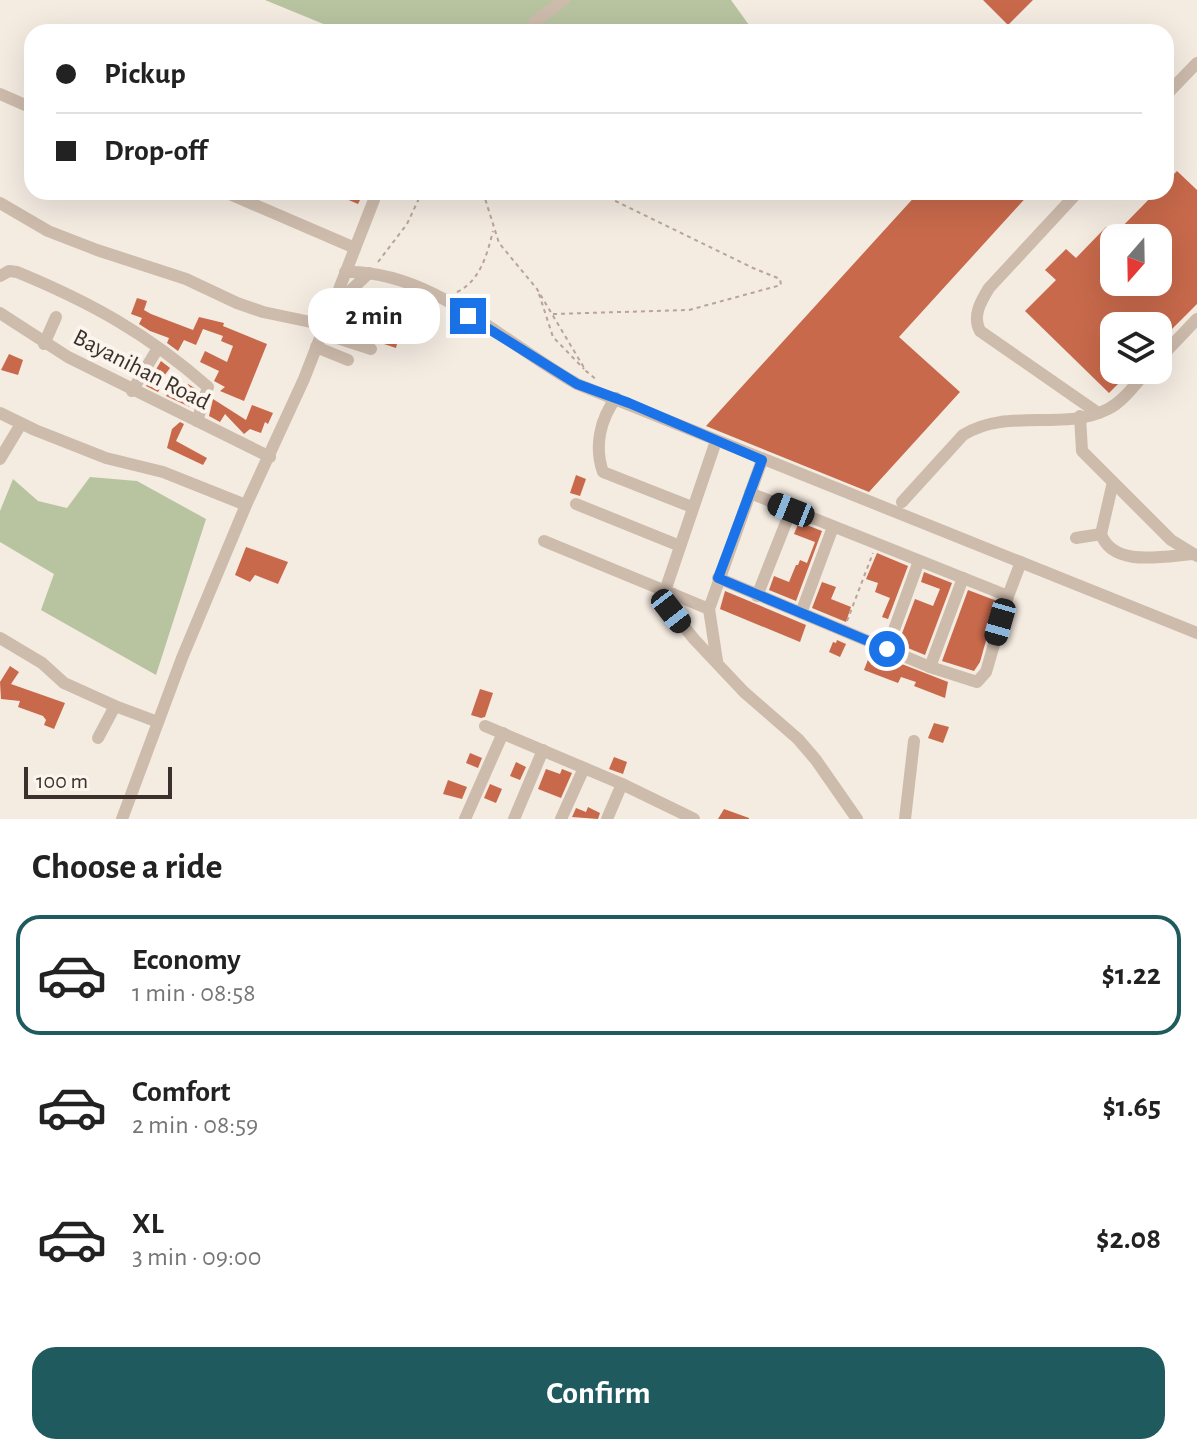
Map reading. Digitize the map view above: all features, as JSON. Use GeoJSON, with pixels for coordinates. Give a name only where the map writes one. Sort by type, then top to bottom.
{"type":"FeatureCollection","features":[{"type":"Feature","properties":{"kind":"street"},"geometry":{"type":"LineString","coordinates":[[533,24],[564,0]]}},
{"type":"Feature","properties":{"kind":"street"},"geometry":{"type":"LineString","coordinates":[[1174,87],[1197,63]]}},
{"type":"Feature","properties":{"kind":"street"},"geometry":{"type":"LineString","coordinates":[[0,94],[24,104]]}},
{"type":"Feature","properties":{"kind":"street"},"geometry":{"type":"LineString","coordinates":[[244,200],[355,248]]}},
{"type":"Feature","properties":{"kind":"street"},"geometry":{"type":"LineString","coordinates":[[122,819],[182,658],[246,505],[270,457],[374,200]]}},
{"type":"Feature","properties":{"kind":"street"},"geometry":{"type":"LineString","coordinates":[[1071,200],[989,288],[976,320],[980,331],[1098,413]]}},
{"type":"Feature","properties":{"kind":"street"},"geometry":{"type":"LineString","coordinates":[[0,203],[48,231],[186,279],[237,303],[323,329],[371,349]]}},
{"type":"Feature","properties":{"kind":"street"},"geometry":{"type":"LineString","coordinates":[[0,276],[9,271],[17,272],[70,294],[121,321],[158,348],[208,387],[197,421]]}},
{"type":"Feature","properties":{"kind":"street"},"geometry":{"type":"LineString","coordinates":[[345,272],[402,279],[437,296],[563,376],[762,460],[1197,633]]}},
{"type":"Feature","properties":{"kind":"street"},"geometry":{"type":"LineString","coordinates":[[330,310],[369,273]]}},
{"type":"Feature","properties":{"kind":"street","name":"Bayanihan Road"},"geometry":{"type":"LineString","coordinates":[[0,313],[44,344],[132,391],[270,457]]}},
{"type":"Feature","properties":{"kind":"street"},"geometry":{"type":"LineString","coordinates":[[44,344],[56,317]]}},
{"type":"Feature","properties":{"kind":"street"},"geometry":{"type":"LineString","coordinates":[[1172,345],[1197,319]]}},
{"type":"Feature","properties":{"kind":"street"},"geometry":{"type":"LineString","coordinates":[[316,347],[348,360]]}},
{"type":"Feature","properties":{"kind":"street"},"geometry":{"type":"LineString","coordinates":[[132,391],[158,348]]}},
{"type":"Feature","properties":{"kind":"street"},"geometry":{"type":"LineString","coordinates":[[902,502],[963,435],[974,428],[1001,421],[1098,413],[1119,401],[1135,384]]}},
{"type":"Feature","properties":{"kind":"street"},"geometry":{"type":"LineString","coordinates":[[616,398],[605,416],[600,435],[598,450],[603,472],[692,507]]}},
{"type":"Feature","properties":{"kind":"street"},"geometry":{"type":"LineString","coordinates":[[0,413],[106,458],[163,472],[246,505]]}},
{"type":"Feature","properties":{"kind":"street"},"geometry":{"type":"LineString","coordinates":[[1080,416],[1082,451],[1171,540],[1195,555]]}},
{"type":"Feature","properties":{"kind":"street"},"geometry":{"type":"LineString","coordinates":[[0,459],[21,424]]}},
{"type":"Feature","properties":{"kind":"street"},"geometry":{"type":"LineString","coordinates":[[716,441],[680,546],[669,592],[671,611],[744,692],[798,739],[857,819]]}},
{"type":"Feature","properties":{"kind":"street"},"geometry":{"type":"LineString","coordinates":[[717,661],[709,609],[762,460]]}},
{"type":"Feature","properties":{"kind":"street"},"geometry":{"type":"LineString","coordinates":[[1113,482],[1101,534],[1108,547],[1131,556],[1195,555]]}},
{"type":"Feature","properties":{"kind":"street"},"geometry":{"type":"LineString","coordinates":[[750,493],[1008,596]]}},
{"type":"Feature","properties":{"kind":"street"},"geometry":{"type":"LineString","coordinates":[[576,504],[680,546]]}},
{"type":"Feature","properties":{"kind":"street"},"geometry":{"type":"LineString","coordinates":[[757,596],[791,510]]}},
{"type":"Feature","properties":{"kind":"street"},"geometry":{"type":"LineString","coordinates":[[801,613],[833,527]]}},
{"type":"Feature","properties":{"kind":"street"},"geometry":{"type":"LineString","coordinates":[[1076,538],[1101,534]]}},
{"type":"Feature","properties":{"kind":"street"},"geometry":{"type":"LineString","coordinates":[[544,541],[709,609]]}},
{"type":"Feature","properties":{"kind":"street"},"geometry":{"type":"LineString","coordinates":[[887,649],[919,561]]}},
{"type":"Feature","properties":{"kind":"street"},"geometry":{"type":"LineString","coordinates":[[718,578],[930,667],[967,680],[981,680],[1021,562]]}},
{"type":"Feature","properties":{"kind":"street"},"geometry":{"type":"LineString","coordinates":[[930,667],[963,578]]}},
{"type":"Feature","properties":{"kind":"street"},"geometry":{"type":"LineString","coordinates":[[0,638],[42,663],[64,683],[158,722]]}},
{"type":"Feature","properties":{"kind":"street"},"geometry":{"type":"LineString","coordinates":[[98,738],[115,706]]}},
{"type":"Feature","properties":{"kind":"street"},"geometry":{"type":"LineString","coordinates":[[485,726],[622,784],[694,819]]}},
{"type":"Feature","properties":{"kind":"street"},"geometry":{"type":"LineString","coordinates":[[465,819],[503,733]]}},
{"type":"Feature","properties":{"kind":"street"},"geometry":{"type":"LineString","coordinates":[[905,819],[914,741]]}},
{"type":"Feature","properties":{"kind":"street"},"geometry":{"type":"LineString","coordinates":[[514,819],[543,750]]}},
{"type":"Feature","properties":{"kind":"street"},"geometry":{"type":"LineString","coordinates":[[561,819],[584,768]]}},
{"type":"Feature","properties":{"kind":"street"},"geometry":{"type":"LineString","coordinates":[[607,819],[622,784]]}},
{"type":"Feature","properties":{"kind":"street"},"geometry":{"type":"LineString","coordinates":[[661,819],[666,806]]}},
{"type":"Feature","properties":{"kind":"path"},"geometry":{"type":"LineString","coordinates":[[369,273],[395,242],[419,200]]}},
{"type":"Feature","properties":{"kind":"path"},"geometry":{"type":"LineString","coordinates":[[485,200],[499,243],[537,289],[586,371]]}},
{"type":"Feature","properties":{"kind":"path"},"geometry":{"type":"LineString","coordinates":[[553,314],[689,310],[781,285],[780,279],[613,200]]}},
{"type":"Feature","properties":{"kind":"path"},"geometry":{"type":"LineString","coordinates":[[437,296],[454,293],[473,280],[488,250],[493,230]]}},
{"type":"Feature","properties":{"kind":"path"},"geometry":{"type":"LineString","coordinates":[[537,289],[553,337],[570,358],[602,383]]}},
{"type":"Feature","properties":{"kind":"path"},"geometry":{"type":"LineString","coordinates":[[844,630],[877,543]]}},
{"type":"Feature","properties":{"kind":"green space"},"geometry":{"type":"Polygon","coordinates":[[[265,0],[731,0],[748,24],[324,24],[265,0]]]}},
{"type":"Feature","properties":{"kind":"green space"},"geometry":{"type":"Polygon","coordinates":[[[90,477],[137,481],[206,519],[156,675],[41,610],[54,574],[0,542],[0,511],[13,479],[38,501],[67,508],[90,477]]]}},
{"type":"Feature","properties":{"kind":"building"},"geometry":{"type":"Polygon","coordinates":[[[983,0],[1033,0],[1009,24],[983,0]]]}},
{"type":"Feature","properties":{"kind":"building"},"geometry":{"type":"Polygon","coordinates":[[[1177,171],[1197,190],[1197,304],[1172,329],[1172,312],[1100,312],[1100,384],[1118,384],[1109,393],[1025,311],[1056,280],[1045,270],[1066,249],[1076,258],[1100,233],[1100,296],[1172,296],[1172,224],[1125,224],[1148,200],[1174,200],[1174,174],[1177,171]]]}},
{"type":"Feature","properties":{"kind":"building"},"geometry":{"type":"Polygon","coordinates":[[[912,200],[1024,200],[899,337],[960,392],[869,492],[706,426],[912,200]]]}},
{"type":"Feature","properties":{"kind":"building"},"geometry":{"type":"Polygon","coordinates":[[[137,298],[147,301],[144,310],[151,314],[193,330],[199,317],[224,323],[223,326],[267,344],[244,401],[220,391],[225,387],[214,381],[219,371],[200,362],[205,351],[227,362],[233,346],[221,341],[223,336],[203,329],[196,345],[184,340],[178,351],[167,343],[169,338],[150,331],[139,324],[142,318],[131,314],[137,298]]]}},
{"type":"Feature","properties":{"kind":"building"},"geometry":{"type":"Polygon","coordinates":[[[383,334],[399,335],[396,348],[381,343],[383,334]]]}},
{"type":"Feature","properties":{"kind":"building"},"geometry":{"type":"Polygon","coordinates":[[[9,354],[23,360],[18,375],[1,370],[9,354]]]}},
{"type":"Feature","properties":{"kind":"building"},"geometry":{"type":"Polygon","coordinates":[[[161,361],[170,368],[161,380],[164,381],[158,392],[146,386],[161,361]]]}},
{"type":"Feature","properties":{"kind":"building"},"geometry":{"type":"Polygon","coordinates":[[[188,384],[198,390],[190,407],[166,396],[172,387],[183,393],[188,384]]]}},
{"type":"Feature","properties":{"kind":"building"},"geometry":{"type":"Polygon","coordinates":[[[213,399],[246,420],[252,405],[273,413],[261,433],[250,429],[244,434],[225,414],[220,422],[209,416],[213,399]]]}},
{"type":"Feature","properties":{"kind":"building"},"geometry":{"type":"Polygon","coordinates":[[[180,422],[184,424],[176,441],[207,458],[203,465],[167,448],[172,429],[180,422]]]}},
{"type":"Feature","properties":{"kind":"building"},"geometry":{"type":"Polygon","coordinates":[[[576,475],[586,479],[580,496],[570,493],[576,475]]]}},
{"type":"Feature","properties":{"kind":"building"},"geometry":{"type":"Polygon","coordinates":[[[799,522],[822,531],[796,601],[769,590],[774,576],[789,582],[800,560],[807,563],[815,542],[794,534],[799,522]]]}},
{"type":"Feature","properties":{"kind":"building"},"geometry":{"type":"Polygon","coordinates":[[[246,547],[288,562],[278,584],[255,575],[250,582],[235,575],[246,547]]]}},
{"type":"Feature","properties":{"kind":"building"},"geometry":{"type":"Polygon","coordinates":[[[877,553],[908,566],[888,619],[882,617],[890,598],[875,592],[878,583],[866,579],[877,553]]]}},
{"type":"Feature","properties":{"kind":"building"},"geometry":{"type":"Polygon","coordinates":[[[924,572],[952,583],[925,655],[898,644],[915,599],[933,606],[940,589],[921,582],[924,572]]]}},
{"type":"Feature","properties":{"kind":"building"},"geometry":{"type":"Polygon","coordinates":[[[822,582],[836,587],[831,599],[851,607],[846,622],[812,608],[822,582]]]}},
{"type":"Feature","properties":{"kind":"building"},"geometry":{"type":"Polygon","coordinates":[[[968,590],[997,601],[980,662],[974,671],[942,661],[968,590]]]}},
{"type":"Feature","properties":{"kind":"building"},"geometry":{"type":"Polygon","coordinates":[[[725,591],[806,625],[800,642],[720,609],[725,591]]]}},
{"type":"Feature","properties":{"kind":"building"},"geometry":{"type":"Polygon","coordinates":[[[837,640],[846,644],[840,657],[829,652],[837,640]]]}},
{"type":"Feature","properties":{"kind":"building"},"geometry":{"type":"Polygon","coordinates":[[[871,652],[948,682],[945,698],[914,686],[916,682],[901,677],[898,683],[864,670],[871,652]]]}},
{"type":"Feature","properties":{"kind":"building"},"geometry":{"type":"Polygon","coordinates":[[[10,666],[19,672],[11,684],[65,703],[54,729],[44,725],[46,720],[43,716],[18,707],[20,701],[1,699],[0,682],[10,666]]]}},
{"type":"Feature","properties":{"kind":"building"},"geometry":{"type":"Polygon","coordinates":[[[480,689],[493,693],[485,717],[481,718],[471,715],[480,689]]]}},
{"type":"Feature","properties":{"kind":"building"},"geometry":{"type":"Polygon","coordinates":[[[934,723],[949,727],[943,743],[928,738],[934,723]]]}},
{"type":"Feature","properties":{"kind":"building"},"geometry":{"type":"Polygon","coordinates":[[[470,753],[482,758],[478,768],[466,763],[470,753]]]}},
{"type":"Feature","properties":{"kind":"building"},"geometry":{"type":"Polygon","coordinates":[[[614,757],[627,762],[623,774],[609,769],[614,757]]]}},
{"type":"Feature","properties":{"kind":"building"},"geometry":{"type":"Polygon","coordinates":[[[516,762],[526,767],[520,780],[510,776],[516,762]]]}},
{"type":"Feature","properties":{"kind":"building"},"geometry":{"type":"Polygon","coordinates":[[[546,769],[560,774],[562,769],[572,773],[561,798],[538,789],[546,769]]]}},
{"type":"Feature","properties":{"kind":"building"},"geometry":{"type":"Polygon","coordinates":[[[448,780],[467,787],[462,799],[443,794],[448,780]]]}},
{"type":"Feature","properties":{"kind":"building"},"geometry":{"type":"Polygon","coordinates":[[[490,784],[502,789],[496,803],[484,798],[490,784]]]}},
{"type":"Feature","properties":{"kind":"building"},"geometry":{"type":"Polygon","coordinates":[[[588,807],[600,813],[598,819],[572,817],[576,808],[586,812],[588,807]]]}},
{"type":"Feature","properties":{"kind":"building"},"geometry":{"type":"Polygon","coordinates":[[[724,809],[749,818],[749,819],[718,819],[724,809]]]}},
{"type":"Feature","properties":{"kind":"route"},"geometry":{"type":"LineString","coordinates":[[468,316],[577,384],[762,460],[718,578],[887,649]]}}]}
